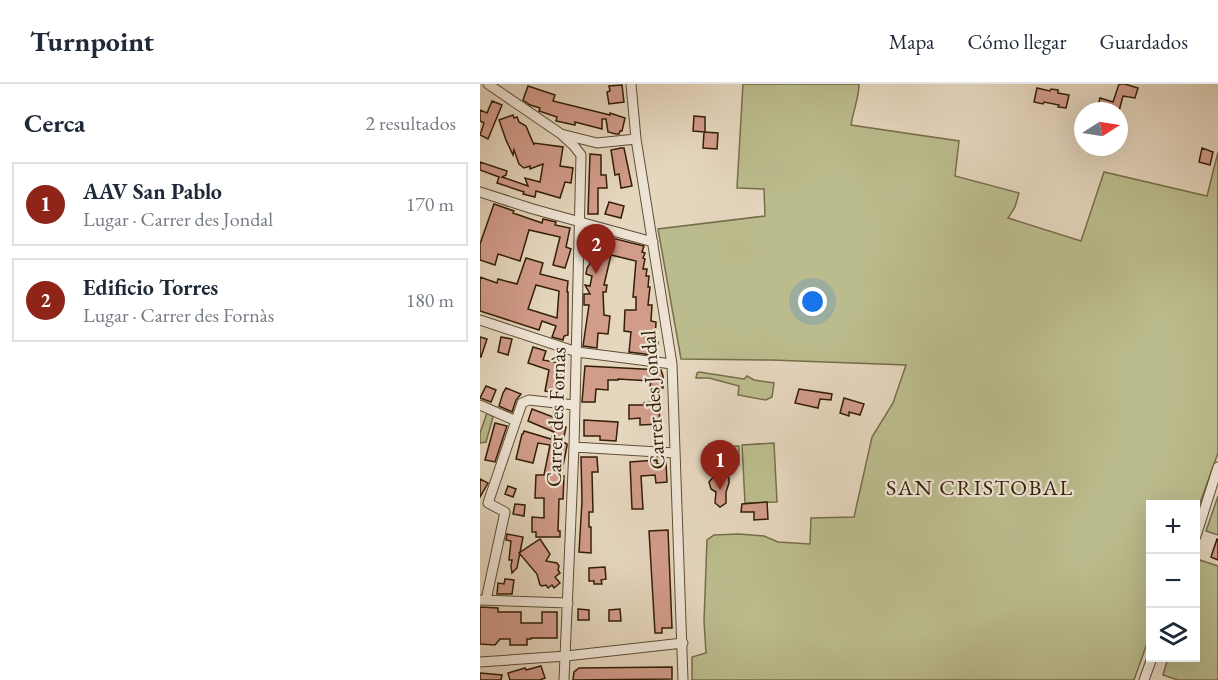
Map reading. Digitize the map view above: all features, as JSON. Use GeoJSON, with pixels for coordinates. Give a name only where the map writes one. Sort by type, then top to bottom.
{"type":"FeatureCollection","features":[{"type":"Feature","properties":{"kind":"street"},"geometry":{"type":"LineString","coordinates":[[488,84],[561,134],[581,155],[597,143]]}},
{"type":"Feature","properties":{"kind":"street","name":"Carrer des Jondal"},"geometry":{"type":"LineString","coordinates":[[631,84],[636,139],[672,364],[683,680]]}},
{"type":"Feature","properties":{"kind":"street"},"geometry":{"type":"LineString","coordinates":[[561,134],[597,143],[636,139]]}},
{"type":"Feature","properties":{"kind":"street","name":"Carrer des Fornàs"},"geometry":{"type":"LineString","coordinates":[[564,680],[574,447],[581,155]]}},
{"type":"Feature","properties":{"kind":"street"},"geometry":{"type":"LineString","coordinates":[[480,192],[653,242]]}},
{"type":"Feature","properties":{"kind":"street"},"geometry":{"type":"LineString","coordinates":[[480,320],[577,352],[672,364]]}},
{"type":"Feature","properties":{"kind":"street"},"geometry":{"type":"LineString","coordinates":[[568,603],[483,600],[505,512],[484,501],[522,403],[529,400],[574,405]]}},
{"type":"Feature","properties":{"kind":"street"},"geometry":{"type":"LineString","coordinates":[[480,405],[516,421]]}},
{"type":"Feature","properties":{"kind":"street"},"geometry":{"type":"LineString","coordinates":[[574,447],[675,453]]}},
{"type":"Feature","properties":{"kind":"street"},"geometry":{"type":"LineString","coordinates":[[1200,523],[1218,467]]}},
{"type":"Feature","properties":{"kind":"street"},"geometry":{"type":"LineString","coordinates":[[480,662],[566,656],[683,643]]}},
{"type":"Feature","properties":{"kind":"street"},"geometry":{"type":"LineString","coordinates":[[1147,679],[1151,662]]}},
{"type":"Feature","properties":{"kind":"green space"},"geometry":{"type":"Polygon","coordinates":[[[743,84],[859,84],[851,125],[959,141],[955,176],[1019,193],[1015,207],[1008,218],[1081,241],[1104,172],[1207,196],[1218,152],[1218,453],[1200,503],[1200,500],[1146,500],[1146,646],[1134,680],[692,680],[692,657],[706,653],[704,621],[707,540],[714,535],[739,534],[764,536],[778,542],[810,544],[811,518],[854,517],[872,437],[893,403],[906,365],[681,359],[658,229],[765,216],[764,189],[737,188],[743,84]]]}},
{"type":"Feature","properties":{"kind":"green space"},"geometry":{"type":"Polygon","coordinates":[[[699,372],[744,379],[747,376],[754,380],[774,383],[772,397],[766,400],[738,395],[739,386],[709,378],[696,378],[699,372]]]}},
{"type":"Feature","properties":{"kind":"green space"},"geometry":{"type":"Polygon","coordinates":[[[487,413],[493,417],[486,442],[480,443],[480,433],[487,413]]]}},
{"type":"Feature","properties":{"kind":"green space"},"geometry":{"type":"Polygon","coordinates":[[[774,443],[777,502],[745,503],[742,445],[774,443]]]}},
{"type":"Feature","properties":{"kind":"green space"},"geometry":{"type":"Polygon","coordinates":[[[739,446],[739,465],[706,467],[706,447],[739,446]]]}},
{"type":"Feature","properties":{"kind":"green space"},"geometry":{"type":"Polygon","coordinates":[[[1218,496],[1218,535],[1206,531],[1218,496]]]}},
{"type":"Feature","properties":{"kind":"green space"},"geometry":{"type":"Polygon","coordinates":[[[1200,560],[1218,566],[1218,680],[1178,680],[1163,675],[1167,662],[1200,662],[1200,560]]]}},
{"type":"Feature","properties":{"kind":"building"},"geometry":{"type":"Polygon","coordinates":[[[1119,84],[1138,88],[1135,98],[1123,96],[1121,102],[1113,102],[1119,84]]]}},
{"type":"Feature","properties":{"kind":"building"},"geometry":{"type":"Polygon","coordinates":[[[622,85],[624,102],[609,104],[607,92],[610,91],[609,86],[622,85]]]}},
{"type":"Feature","properties":{"kind":"building"},"geometry":{"type":"Polygon","coordinates":[[[528,86],[555,95],[553,101],[625,118],[622,131],[619,134],[608,132],[606,119],[602,119],[602,129],[575,122],[575,125],[556,121],[557,117],[539,111],[540,108],[523,100],[528,86]]]}},
{"type":"Feature","properties":{"kind":"building"},"geometry":{"type":"Polygon","coordinates":[[[1037,88],[1058,90],[1058,93],[1069,95],[1066,108],[1044,102],[1043,104],[1034,102],[1037,88]]]}},
{"type":"Feature","properties":{"kind":"building"},"geometry":{"type":"Polygon","coordinates":[[[1100,98],[1113,102],[1099,102],[1100,98]]]}},
{"type":"Feature","properties":{"kind":"building"},"geometry":{"type":"Polygon","coordinates":[[[492,101],[502,105],[488,139],[480,135],[484,123],[480,121],[480,110],[487,113],[492,101]]]}},
{"type":"Feature","properties":{"kind":"building"},"geometry":{"type":"Polygon","coordinates":[[[513,115],[526,126],[534,145],[534,143],[563,147],[560,166],[573,168],[571,183],[565,182],[560,198],[536,191],[535,197],[523,194],[524,192],[497,183],[499,177],[480,170],[480,162],[507,171],[502,177],[528,186],[525,178],[540,182],[543,164],[530,169],[530,166],[524,168],[519,164],[514,150],[513,155],[506,140],[499,120],[513,115]]]}},
{"type":"Feature","properties":{"kind":"building"},"geometry":{"type":"Polygon","coordinates":[[[694,116],[705,117],[705,132],[693,131],[694,116]]]}},
{"type":"Feature","properties":{"kind":"building"},"geometry":{"type":"Polygon","coordinates":[[[704,132],[718,133],[717,149],[703,148],[704,132]]]}},
{"type":"Feature","properties":{"kind":"building"},"geometry":{"type":"Polygon","coordinates":[[[624,148],[632,186],[621,188],[619,174],[615,175],[611,150],[624,148]]]}},
{"type":"Feature","properties":{"kind":"building"},"geometry":{"type":"Polygon","coordinates":[[[1202,148],[1213,152],[1210,165],[1199,162],[1202,148]]]}},
{"type":"Feature","properties":{"kind":"building"},"geometry":{"type":"Polygon","coordinates":[[[590,154],[601,155],[601,175],[606,175],[607,188],[598,188],[598,214],[588,214],[590,154]]]}},
{"type":"Feature","properties":{"kind":"building"},"geometry":{"type":"Polygon","coordinates":[[[609,202],[624,206],[621,218],[605,214],[609,202]]]}},
{"type":"Feature","properties":{"kind":"building"},"geometry":{"type":"Polygon","coordinates":[[[494,204],[542,223],[543,219],[556,222],[555,225],[570,228],[566,247],[571,249],[565,268],[553,265],[560,237],[529,230],[520,261],[498,254],[495,265],[480,260],[480,244],[494,204]]]}},
{"type":"Feature","properties":{"kind":"building"},"geometry":{"type":"Polygon","coordinates":[[[588,235],[599,237],[600,235],[644,246],[643,269],[647,269],[646,276],[649,276],[648,287],[650,287],[648,305],[652,305],[651,321],[656,322],[655,342],[658,342],[656,354],[629,352],[631,332],[624,331],[625,310],[636,310],[636,297],[633,297],[636,261],[611,255],[604,285],[607,285],[606,292],[603,292],[604,315],[610,316],[608,334],[598,333],[597,348],[583,346],[589,305],[584,305],[584,294],[590,294],[585,285],[590,286],[592,276],[586,274],[593,244],[586,242],[588,235]]]}},
{"type":"Feature","properties":{"kind":"building"},"geometry":{"type":"Polygon","coordinates":[[[526,258],[543,263],[540,274],[568,281],[568,335],[564,336],[563,340],[552,337],[556,326],[542,321],[539,330],[480,311],[480,277],[497,283],[498,279],[517,284],[526,258]],[[536,285],[528,309],[557,318],[559,291],[536,285]]]}},
{"type":"Feature","properties":{"kind":"building"},"geometry":{"type":"Polygon","coordinates":[[[480,337],[487,339],[481,357],[480,357],[480,337]]]}},
{"type":"Feature","properties":{"kind":"building"},"geometry":{"type":"Polygon","coordinates":[[[501,337],[512,339],[508,355],[498,352],[501,337]]]}},
{"type":"Feature","properties":{"kind":"building"},"geometry":{"type":"Polygon","coordinates":[[[533,347],[546,351],[543,360],[559,363],[559,366],[564,367],[559,394],[545,391],[549,370],[528,363],[533,347]]]}},
{"type":"Feature","properties":{"kind":"building"},"geometry":{"type":"Polygon","coordinates":[[[585,366],[661,370],[663,388],[650,387],[651,381],[608,380],[608,390],[596,389],[595,402],[582,402],[585,366]]]}},
{"type":"Feature","properties":{"kind":"building"},"geometry":{"type":"Polygon","coordinates":[[[486,386],[496,390],[491,402],[480,398],[486,386]]]}},
{"type":"Feature","properties":{"kind":"building"},"geometry":{"type":"Polygon","coordinates":[[[506,388],[521,394],[512,412],[499,406],[506,388]]]}},
{"type":"Feature","properties":{"kind":"building"},"geometry":{"type":"Polygon","coordinates":[[[799,389],[832,394],[831,400],[820,399],[818,408],[795,403],[799,389]]]}},
{"type":"Feature","properties":{"kind":"building"},"geometry":{"type":"Polygon","coordinates":[[[844,398],[864,404],[860,415],[849,412],[849,416],[840,413],[844,398]]]}},
{"type":"Feature","properties":{"kind":"building"},"geometry":{"type":"Polygon","coordinates":[[[653,402],[653,406],[659,406],[660,424],[640,425],[640,418],[629,419],[629,405],[644,405],[644,403],[653,402]]]}},
{"type":"Feature","properties":{"kind":"building"},"geometry":{"type":"Polygon","coordinates":[[[532,409],[553,417],[554,410],[563,411],[561,426],[566,427],[563,442],[567,446],[561,476],[564,476],[563,499],[559,499],[558,531],[560,531],[560,537],[536,537],[536,532],[532,532],[532,517],[544,518],[544,498],[535,498],[536,475],[544,475],[550,445],[538,443],[533,463],[516,459],[524,431],[551,439],[554,432],[528,421],[532,409]]]}},
{"type":"Feature","properties":{"kind":"building"},"geometry":{"type":"Polygon","coordinates":[[[584,420],[618,422],[616,441],[600,440],[600,436],[584,436],[584,420]]]}},
{"type":"Feature","properties":{"kind":"building"},"geometry":{"type":"Polygon","coordinates":[[[495,423],[507,426],[495,462],[485,460],[495,423]]]}},
{"type":"Feature","properties":{"kind":"building"},"geometry":{"type":"Polygon","coordinates":[[[581,457],[597,457],[598,472],[592,472],[593,512],[589,512],[591,553],[579,552],[582,501],[581,457]]]}},
{"type":"Feature","properties":{"kind":"building"},"geometry":{"type":"Polygon","coordinates":[[[657,460],[657,464],[666,463],[667,482],[656,483],[655,475],[641,476],[643,509],[632,509],[630,462],[657,460]]]}},
{"type":"Feature","properties":{"kind":"building"},"geometry":{"type":"Polygon","coordinates":[[[723,473],[729,478],[729,483],[726,503],[720,507],[715,503],[716,492],[711,489],[709,482],[716,474],[723,473]]]}},
{"type":"Feature","properties":{"kind":"building"},"geometry":{"type":"Polygon","coordinates":[[[480,479],[488,483],[480,497],[480,479]]]}},
{"type":"Feature","properties":{"kind":"building"},"geometry":{"type":"Polygon","coordinates":[[[508,486],[516,489],[513,497],[505,494],[508,486]]]}},
{"type":"Feature","properties":{"kind":"building"},"geometry":{"type":"Polygon","coordinates":[[[767,502],[768,519],[754,520],[754,512],[741,512],[742,504],[767,502]]]}},
{"type":"Feature","properties":{"kind":"building"},"geometry":{"type":"Polygon","coordinates":[[[515,504],[525,505],[524,516],[513,514],[515,504]]]}},
{"type":"Feature","properties":{"kind":"building"},"geometry":{"type":"Polygon","coordinates":[[[668,530],[672,628],[662,628],[662,633],[655,633],[649,531],[668,530]]]}},
{"type":"Feature","properties":{"kind":"building"},"geometry":{"type":"Polygon","coordinates":[[[507,534],[523,537],[517,568],[512,573],[512,560],[509,560],[511,541],[506,540],[507,534]]]}},
{"type":"Feature","properties":{"kind":"building"},"geometry":{"type":"Polygon","coordinates":[[[540,539],[550,554],[546,561],[557,563],[559,566],[560,573],[555,577],[560,583],[554,588],[552,585],[548,588],[546,585],[540,585],[537,574],[519,553],[540,539]]]}},
{"type":"Feature","properties":{"kind":"building"},"geometry":{"type":"Polygon","coordinates":[[[1218,539],[1218,560],[1211,557],[1218,539]]]}},
{"type":"Feature","properties":{"kind":"building"},"geometry":{"type":"Polygon","coordinates":[[[605,567],[606,579],[601,580],[602,584],[589,581],[589,568],[605,567]]]}},
{"type":"Feature","properties":{"kind":"building"},"geometry":{"type":"Polygon","coordinates":[[[505,579],[514,580],[512,594],[497,594],[498,583],[504,584],[505,579]]]}},
{"type":"Feature","properties":{"kind":"building"},"geometry":{"type":"Polygon","coordinates":[[[480,607],[498,608],[498,612],[521,612],[521,623],[542,623],[542,612],[557,612],[557,638],[531,638],[527,639],[527,645],[510,645],[510,639],[500,639],[495,645],[480,644],[480,607]]]}},
{"type":"Feature","properties":{"kind":"building"},"geometry":{"type":"Polygon","coordinates":[[[578,609],[589,610],[589,620],[578,620],[578,609]]]}},
{"type":"Feature","properties":{"kind":"building"},"geometry":{"type":"Polygon","coordinates":[[[620,609],[621,621],[609,621],[609,610],[620,609]]]}},
{"type":"Feature","properties":{"kind":"building"},"geometry":{"type":"Polygon","coordinates":[[[541,666],[545,678],[510,680],[508,673],[541,666]]]}},
{"type":"Feature","properties":{"kind":"building"},"geometry":{"type":"Polygon","coordinates":[[[672,667],[672,679],[573,680],[574,672],[579,668],[672,667]]]}},
{"type":"Feature","properties":{"kind":"building"},"geometry":{"type":"Polygon","coordinates":[[[480,673],[502,675],[501,680],[480,680],[480,673]]]}},
{"type":"Feature","properties":{"kind":"place","name":"Edificio Torres"},"geometry":{"type":"Point","coordinates":[596,274]}},
{"type":"Feature","properties":{"kind":"place","name":"AAV San Pablo"},"geometry":{"type":"Point","coordinates":[720,490]}},
{"type":"Feature","properties":{"kind":"district","name":"SAN CRISTOBAL"},"geometry":{"type":"Point","coordinates":[980,487]}}]}
